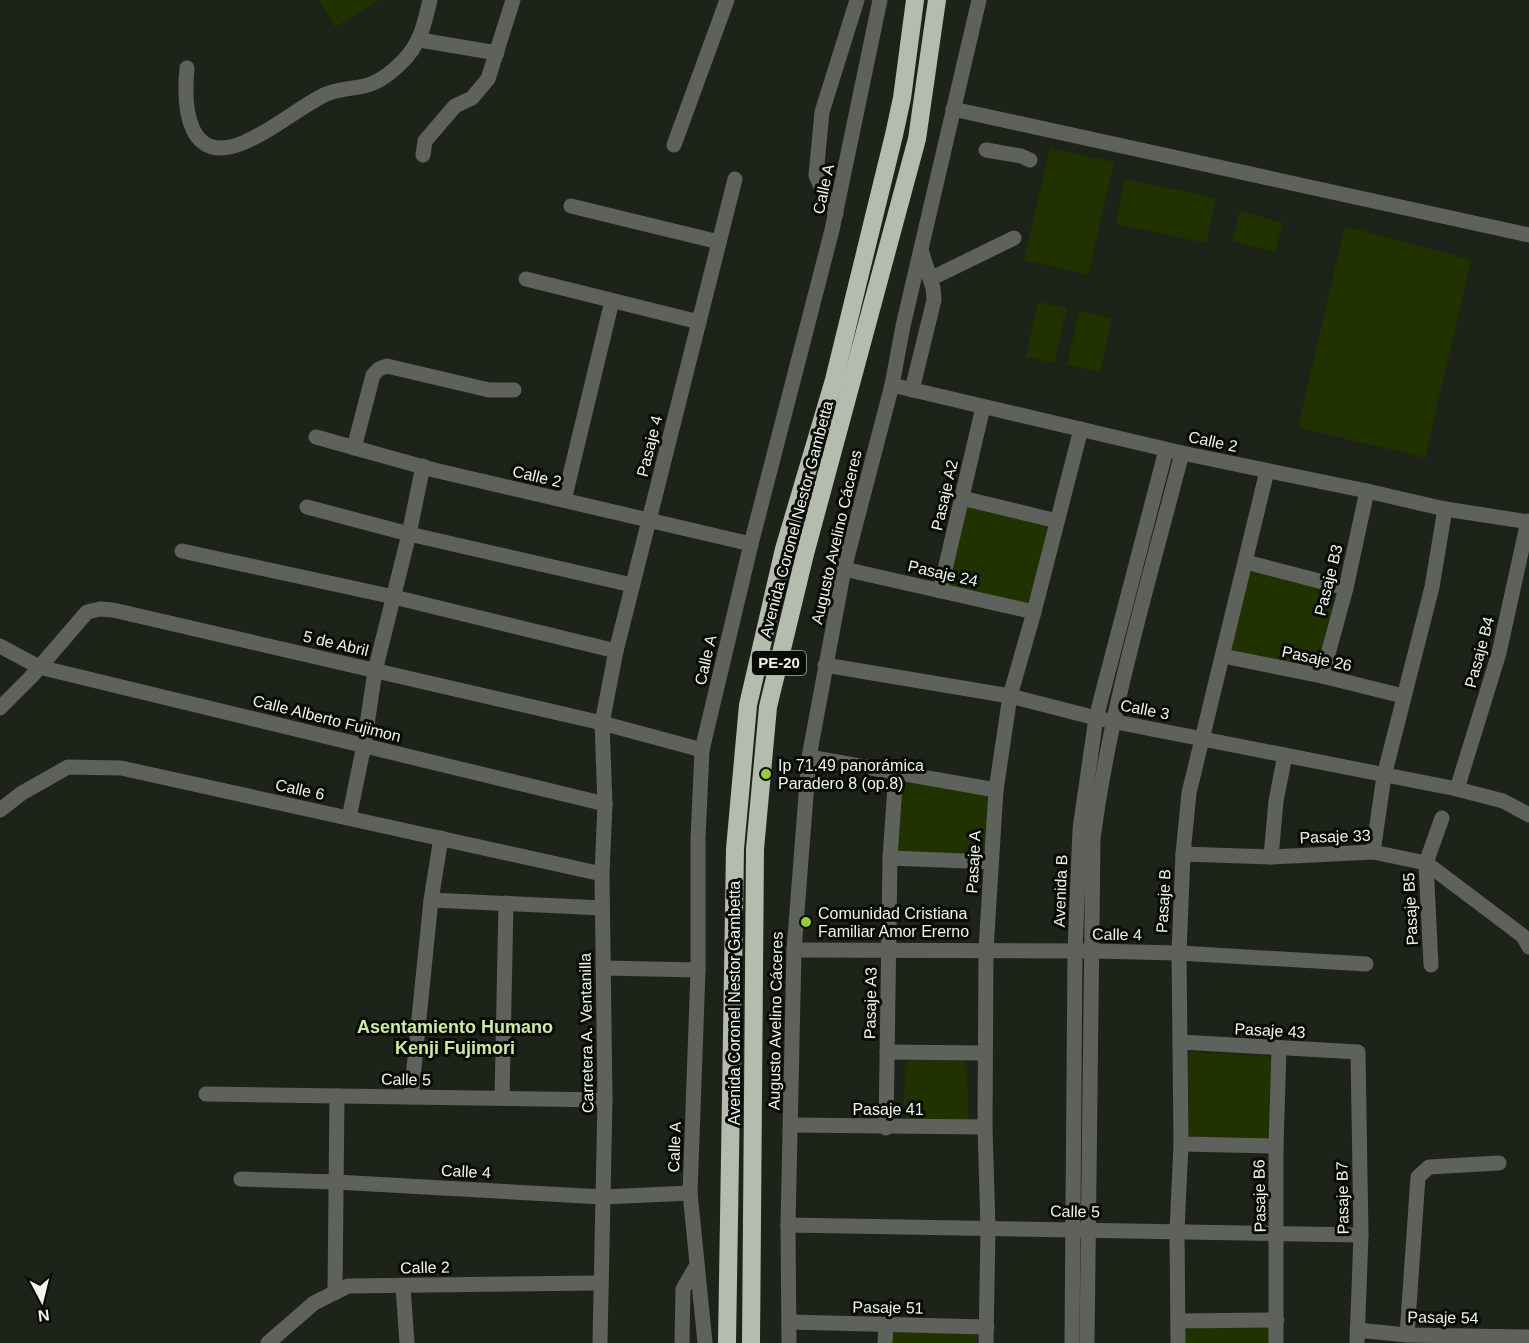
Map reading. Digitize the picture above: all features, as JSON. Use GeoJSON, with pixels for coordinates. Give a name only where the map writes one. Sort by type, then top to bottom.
{"type":"FeatureCollection","features":[{"type":"Feature","properties":{"kind":"highway","name":"Avenida Coronel Nestor Gambetta"},"geometry":{"type":"LineString","coordinates":[[727,1343],[735,849],[748,705],[784,549],[834,380],[894,135],[902,98],[915,0]]}},
{"type":"Feature","properties":{"kind":"highway","name":"Avenida Coronel Nestor Gambetta"},"geometry":{"type":"LineString","coordinates":[[751,1343],[755,849],[768,707],[805,554],[917,139],[937,0]]}},
{"type":"Feature","properties":{"kind":"street"},"geometry":{"type":"LineString","coordinates":[[187,68],[186,99],[191,126],[201,142],[211,148],[232,147],[252,139],[326,94],[367,86],[386,76],[402,62],[420,40],[430,0]]}},
{"type":"Feature","properties":{"kind":"street"},"geometry":{"type":"LineString","coordinates":[[423,154],[425,141],[455,106],[472,98],[488,79],[513,0]]}},
{"type":"Feature","properties":{"kind":"street"},"geometry":{"type":"LineString","coordinates":[[674,145],[727,0]]}},
{"type":"Feature","properties":{"kind":"street"},"geometry":{"type":"LineString","coordinates":[[836,214],[824,195],[816,175],[822,112],[857,0]]}},
{"type":"Feature","properties":{"kind":"street","name":"Calle A"},"geometry":{"type":"LineString","coordinates":[[705,1343],[690,1193],[698,969],[698,840],[702,750],[751,544],[836,214],[880,0]]}},
{"type":"Feature","properties":{"kind":"street","name":"Augusto Avelino Cáceres"},"geometry":{"type":"LineString","coordinates":[[789,1343],[788,1225],[794,950],[809,757],[844,569],[892,385],[903,326],[979,0]]}},
{"type":"Feature","properties":{"kind":"street"},"geometry":{"type":"LineString","coordinates":[[420,40],[497,53]]}},
{"type":"Feature","properties":{"kind":"street"},"geometry":{"type":"LineString","coordinates":[[953,109],[1529,235]]}},
{"type":"Feature","properties":{"kind":"street"},"geometry":{"type":"LineString","coordinates":[[986,150],[1021,156],[1030,160]]}},
{"type":"Feature","properties":{"kind":"street","name":"Pasaje 4"},"geometry":{"type":"LineString","coordinates":[[602,723],[632,585],[735,179]]}},
{"type":"Feature","properties":{"kind":"street"},"geometry":{"type":"LineString","coordinates":[[571,206],[719,242]]}},
{"type":"Feature","properties":{"kind":"street"},"geometry":{"type":"LineString","coordinates":[[930,279],[1014,238]]}},
{"type":"Feature","properties":{"kind":"street"},"geometry":{"type":"LineString","coordinates":[[912,390],[934,300],[921,249]]}},
{"type":"Feature","properties":{"kind":"street"},"geometry":{"type":"LineString","coordinates":[[526,279],[699,322]]}},
{"type":"Feature","properties":{"kind":"street"},"geometry":{"type":"LineString","coordinates":[[564,500],[612,301]]}},
{"type":"Feature","properties":{"kind":"street"},"geometry":{"type":"LineString","coordinates":[[354,448],[373,375],[379,369],[387,366],[489,390],[514,390]]}},
{"type":"Feature","properties":{"kind":"street","name":"Calle 2"},"geometry":{"type":"LineString","coordinates":[[892,385],[1166,450],[1445,509],[1528,522]]}},
{"type":"Feature","properties":{"kind":"street","name":"Pasaje A2"},"geometry":{"type":"LineString","coordinates":[[940,591],[983,407]]}},
{"type":"Feature","properties":{"kind":"street","name":"Pasaje A"},"geometry":{"type":"LineString","coordinates":[[986,1343],[988,1228],[985,1127],[986,950],[996,790],[1010,696],[1081,429]]}},
{"type":"Feature","properties":{"kind":"street","name":"Calle 2"},"geometry":{"type":"LineString","coordinates":[[316,438],[423,466],[751,544]]}},
{"type":"Feature","properties":{"kind":"street","name":"Avenida B"},"geometry":{"type":"LineString","coordinates":[[1072,1343],[1076,951],[1080,829],[1096,718],[1166,450]]}},
{"type":"Feature","properties":{"kind":"street","name":"Avenida B"},"geometry":{"type":"LineString","coordinates":[[1087,1343],[1093,839],[1112,721],[1182,453]]}},
{"type":"Feature","properties":{"kind":"street"},"geometry":{"type":"LineString","coordinates":[[349,818],[364,745],[375,670],[410,534],[423,466]]}},
{"type":"Feature","properties":{"kind":"street","name":"Pasaje B"},"geometry":{"type":"LineString","coordinates":[[1178,1343],[1177,1231],[1181,1144],[1179,953],[1183,854],[1190,793],[1201,739],[1267,471]]}},
{"type":"Feature","properties":{"kind":"street","name":"Pasaje B3"},"geometry":{"type":"LineString","coordinates":[[1322,676],[1346,588],[1367,491]]}},
{"type":"Feature","properties":{"kind":"street"},"geometry":{"type":"LineString","coordinates":[[962,498],[1057,521]]}},
{"type":"Feature","properties":{"kind":"street"},"geometry":{"type":"LineString","coordinates":[[307,507],[410,534],[632,585]]}},
{"type":"Feature","properties":{"kind":"street"},"geometry":{"type":"LineString","coordinates":[[1373,852],[1384,776],[1432,587],[1445,509]]}},
{"type":"Feature","properties":{"kind":"street","name":"Pasaje B4"},"geometry":{"type":"LineString","coordinates":[[1457,789],[1499,653],[1528,522]]}},
{"type":"Feature","properties":{"kind":"street"},"geometry":{"type":"LineString","coordinates":[[182,551],[394,597],[616,651]]}},
{"type":"Feature","properties":{"kind":"street"},"geometry":{"type":"LineString","coordinates":[[1246,562],[1346,588]]}},
{"type":"Feature","properties":{"kind":"street","name":"Pasaje 24"},"geometry":{"type":"LineString","coordinates":[[844,569],[1034,612]]}},
{"type":"Feature","properties":{"kind":"street","name":"5 de Abril"},"geometry":{"type":"LineString","coordinates":[[0,708],[87,612],[100,609],[113,610],[602,723],[702,750]]}},
{"type":"Feature","properties":{"kind":"street","name":"Calle Alberto Fujimon"},"geometry":{"type":"LineString","coordinates":[[0,646],[39,667],[606,804]]}},
{"type":"Feature","properties":{"kind":"street","name":"Pasaje 26"},"geometry":{"type":"LineString","coordinates":[[1223,656],[1322,676],[1403,696]]}},
{"type":"Feature","properties":{"kind":"street","name":"Calle 3"},"geometry":{"type":"LineString","coordinates":[[825,665],[1010,696],[1096,718],[1457,789],[1503,801],[1529,815]]}},
{"type":"Feature","properties":{"kind":"street","name":"Carretera A. Ventanilla"},"geometry":{"type":"LineString","coordinates":[[600,1343],[605,1100],[602,874],[606,804],[602,723]]}},
{"type":"Feature","properties":{"kind":"street"},"geometry":{"type":"LineString","coordinates":[[1272,857],[1276,801],[1285,755]]}},
{"type":"Feature","properties":{"kind":"street"},"geometry":{"type":"LineString","coordinates":[[809,757],[996,790]]}},
{"type":"Feature","properties":{"kind":"street","name":"Calle 6"},"geometry":{"type":"LineString","coordinates":[[0,810],[22,793],[68,767],[121,768],[602,874]]}},
{"type":"Feature","properties":{"kind":"street","name":"Pasaje A3"},"geometry":{"type":"LineString","coordinates":[[886,1128],[890,858],[896,771]]}},
{"type":"Feature","properties":{"kind":"street","name":"Pasaje B5"},"geometry":{"type":"LineString","coordinates":[[1431,965],[1426,863],[1442,818]]}},
{"type":"Feature","properties":{"kind":"street"},"geometry":{"type":"LineString","coordinates":[[411,1097],[431,900],[441,838]]}},
{"type":"Feature","properties":{"kind":"street","name":"Pasaje 33"},"geometry":{"type":"LineString","coordinates":[[1183,854],[1272,857],[1373,852],[1426,863],[1515,930],[1529,947]]}},
{"type":"Feature","properties":{"kind":"street"},"geometry":{"type":"LineString","coordinates":[[890,858],[991,862]]}},
{"type":"Feature","properties":{"kind":"street"},"geometry":{"type":"LineString","coordinates":[[431,900],[602,908]]}},
{"type":"Feature","properties":{"kind":"street"},"geometry":{"type":"LineString","coordinates":[[502,1098],[506,903]]}},
{"type":"Feature","properties":{"kind":"street","name":"Calle 4"},"geometry":{"type":"LineString","coordinates":[[794,950],[1179,953],[1366,964]]}},
{"type":"Feature","properties":{"kind":"street"},"geometry":{"type":"LineString","coordinates":[[603,968],[698,969]]}},
{"type":"Feature","properties":{"kind":"street","name":"Pasaje 43"},"geometry":{"type":"LineString","coordinates":[[1180,1042],[1358,1052]]}},
{"type":"Feature","properties":{"kind":"street","name":"Pasaje B6"},"geometry":{"type":"LineString","coordinates":[[1276,1343],[1278,1233],[1276,1146],[1279,1049]]}},
{"type":"Feature","properties":{"kind":"street"},"geometry":{"type":"LineString","coordinates":[[887,1052],[985,1053]]}},
{"type":"Feature","properties":{"kind":"street","name":"Pasaje B7"},"geometry":{"type":"LineString","coordinates":[[1357,1336],[1361,1235],[1358,1052]]}},
{"type":"Feature","properties":{"kind":"street","name":"Calle 5"},"geometry":{"type":"LineString","coordinates":[[206,1094],[605,1100]]}},
{"type":"Feature","properties":{"kind":"street"},"geometry":{"type":"LineString","coordinates":[[335,1292],[337,1096]]}},
{"type":"Feature","properties":{"kind":"street","name":"Pasaje 41"},"geometry":{"type":"LineString","coordinates":[[791,1125],[886,1128],[985,1127]]}},
{"type":"Feature","properties":{"kind":"street"},"geometry":{"type":"LineString","coordinates":[[1181,1144],[1276,1146]]}},
{"type":"Feature","properties":{"kind":"street"},"geometry":{"type":"LineString","coordinates":[[1407,1335],[1418,1177],[1429,1167],[1499,1163]]}},
{"type":"Feature","properties":{"kind":"street","name":"Calle 4"},"geometry":{"type":"LineString","coordinates":[[241,1179],[603,1197],[690,1193]]}},
{"type":"Feature","properties":{"kind":"street","name":"Calle 5"},"geometry":{"type":"LineString","coordinates":[[788,1225],[1361,1235]]}},
{"type":"Feature","properties":{"kind":"street"},"geometry":{"type":"LineString","coordinates":[[682,1343],[683,1289],[697,1265]]}},
{"type":"Feature","properties":{"kind":"street","name":"Calle 2"},"geometry":{"type":"LineString","coordinates":[[268,1343],[314,1303],[348,1286],[601,1283]]}},
{"type":"Feature","properties":{"kind":"street"},"geometry":{"type":"LineString","coordinates":[[404,1286],[407,1343]]}},
{"type":"Feature","properties":{"kind":"street"},"geometry":{"type":"LineString","coordinates":[[1178,1322],[1277,1320]]}},
{"type":"Feature","properties":{"kind":"street","name":"Pasaje 51"},"geometry":{"type":"LineString","coordinates":[[789,1322],[987,1327]]}},
{"type":"Feature","properties":{"kind":"street"},"geometry":{"type":"LineString","coordinates":[[885,1343],[886,1325]]}},
{"type":"Feature","properties":{"kind":"street","name":"Pasaje 54"},"geometry":{"type":"LineString","coordinates":[[1357,1336],[1529,1337]]}},
{"type":"Feature","properties":{"kind":"green space"},"geometry":{"type":"Polygon","coordinates":[[[319,0],[380,0],[335,27],[319,0]]]}},
{"type":"Feature","properties":{"kind":"green space"},"geometry":{"type":"Polygon","coordinates":[[[1050,148],[1114,162],[1088,275],[1024,260],[1050,148]]]}},
{"type":"Feature","properties":{"kind":"green space"},"geometry":{"type":"Polygon","coordinates":[[[1125,179],[1216,198],[1206,243],[1116,224],[1125,179]]]}},
{"type":"Feature","properties":{"kind":"green space"},"geometry":{"type":"Polygon","coordinates":[[[1240,211],[1283,223],[1275,253],[1232,240],[1240,211]]]}},
{"type":"Feature","properties":{"kind":"green space"},"geometry":{"type":"Polygon","coordinates":[[[1345,226],[1471,260],[1425,458],[1298,427],[1345,226]]]}},
{"type":"Feature","properties":{"kind":"green space"},"geometry":{"type":"Polygon","coordinates":[[[1038,302],[1067,308],[1054,363],[1026,357],[1038,302]]]}},
{"type":"Feature","properties":{"kind":"green space"},"geometry":{"type":"Polygon","coordinates":[[[1079,311],[1112,318],[1100,372],[1067,365],[1079,311]]]}},
{"type":"Feature","properties":{"kind":"green space"},"geometry":{"type":"Polygon","coordinates":[[[973,505],[1045,524],[1048,531],[1033,600],[1025,604],[948,587],[964,509],[973,505]]]}},
{"type":"Feature","properties":{"kind":"green space"},"geometry":{"type":"Polygon","coordinates":[[[1249,570],[1332,591],[1335,595],[1318,664],[1313,668],[1231,652],[1229,647],[1249,570]]]}},
{"type":"Feature","properties":{"kind":"green space"},"geometry":{"type":"Polygon","coordinates":[[[901,778],[988,791],[986,857],[898,853],[901,778]]]}},
{"type":"Feature","properties":{"kind":"green space"},"geometry":{"type":"Polygon","coordinates":[[[1191,1052],[1269,1056],[1272,1060],[1271,1138],[1266,1141],[1195,1142],[1185,1136],[1187,1058],[1191,1052]]]}},
{"type":"Feature","properties":{"kind":"green space"},"geometry":{"type":"Polygon","coordinates":[[[909,1059],[962,1059],[967,1063],[968,1122],[909,1122],[904,1115],[905,1063],[909,1059]]]}},
{"type":"Feature","properties":{"kind":"green space"},"geometry":{"type":"Polygon","coordinates":[[[1267,1326],[1269,1343],[1183,1343],[1183,1333],[1187,1329],[1267,1326]]]}},
{"type":"Feature","properties":{"kind":"green space"},"geometry":{"type":"Polygon","coordinates":[[[890,1331],[973,1331],[977,1336],[977,1343],[890,1343],[890,1331]]]}},
{"type":"Feature","properties":{"kind":"place","name":"Ip 71.49 panorámica Paradero 8 (op.8)"},"geometry":{"type":"Point","coordinates":[766,774]}},
{"type":"Feature","properties":{"kind":"place","name":"Comunidad Cristiana Familiar Amor Ererno"},"geometry":{"type":"Point","coordinates":[806,922]}},
{"type":"Feature","properties":{"kind":"district","name":"Asentamiento Humano Kenji Fujimori"},"geometry":{"type":"Point","coordinates":[455,1037]}}]}
